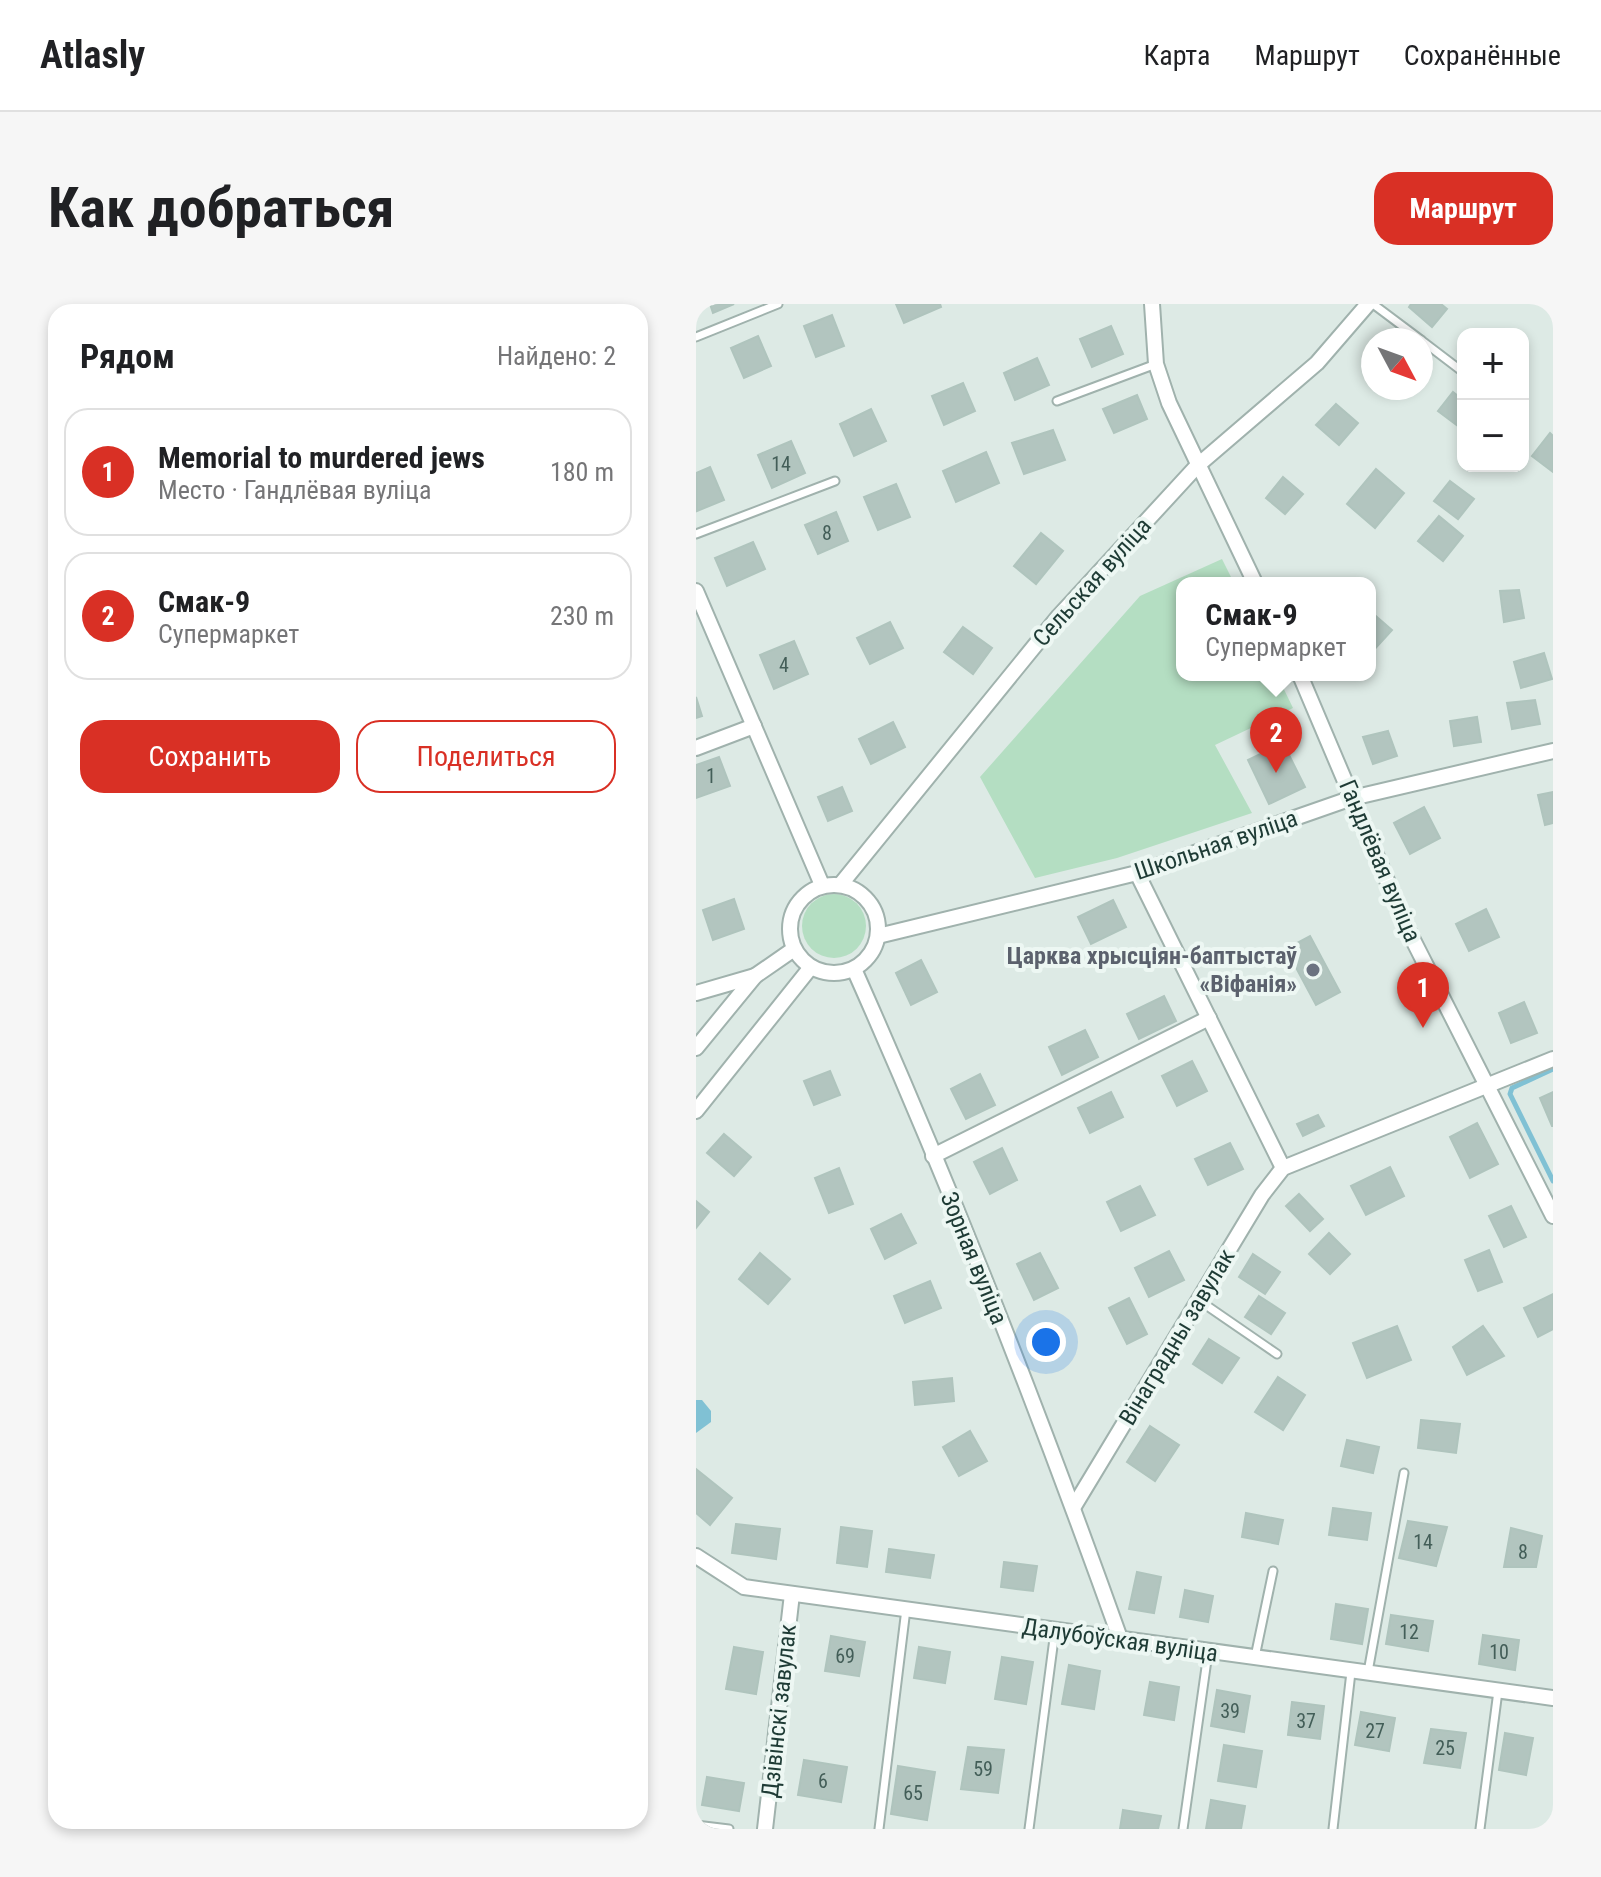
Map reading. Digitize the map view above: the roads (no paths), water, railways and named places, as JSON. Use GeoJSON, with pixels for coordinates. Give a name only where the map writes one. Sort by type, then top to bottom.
{"type":"FeatureCollection","features":[{"type":"Feature","properties":{"kind":"street"},"geometry":{"type":"LineString","coordinates":[[1152,304],[1156,364],[1197,466],[1252,577]]}},
{"type":"Feature","properties":{"kind":"street","name":"Сельская вуліца"},"geometry":{"type":"LineString","coordinates":[[841,884],[1059,616],[1197,466],[1317,363],[1370,304]]}},
{"type":"Feature","properties":{"kind":"street"},"geometry":{"type":"LineString","coordinates":[[696,591],[822,885]]}},
{"type":"Feature","properties":{"kind":"street","name":"Гандлёвая вуліца"},"geometry":{"type":"LineString","coordinates":[[1303,681],[1408,930],[1553,1216]]}},
{"type":"Feature","properties":{"kind":"street"},"geometry":{"type":"LineString","coordinates":[[696,748],[754,726]]}},
{"type":"Feature","properties":{"kind":"street","name":"Школьная вуліца"},"geometry":{"type":"LineString","coordinates":[[878,936],[1137,873],[1352,798],[1553,751]]}},
{"type":"Feature","properties":{"kind":"street"},"geometry":{"type":"LineString","coordinates":[[1137,873],[1283,1168],[1553,1059]]}},
{"type":"Feature","properties":{"kind":"street"},"geometry":{"type":"LineString","coordinates":[[841,884],[857,890],[870,902],[878,918],[878,936],[865,961],[854,969],[839,973],[811,967],[794,949],[790,920],[796,905],[807,892],[822,885],[841,884]]}},
{"type":"Feature","properties":{"kind":"street"},"geometry":{"type":"LineString","coordinates":[[696,1048],[755,976],[794,949]]}},
{"type":"Feature","properties":{"kind":"street"},"geometry":{"type":"LineString","coordinates":[[696,1111],[811,967]]}},
{"type":"Feature","properties":{"kind":"street","name":"Зорная вуліца"},"geometry":{"type":"LineString","coordinates":[[854,969],[933,1156],[1073,1508],[1121,1641]]}},
{"type":"Feature","properties":{"kind":"street"},"geometry":{"type":"LineString","coordinates":[[696,993],[755,976]]}},
{"type":"Feature","properties":{"kind":"street"},"geometry":{"type":"LineString","coordinates":[[933,1156],[1209,1018]]}},
{"type":"Feature","properties":{"kind":"street","name":"Вінаградны завулак"},"geometry":{"type":"LineString","coordinates":[[1073,1508],[1262,1195],[1283,1168]]}},
{"type":"Feature","properties":{"kind":"street","name":"Далубоўская вуліца"},"geometry":{"type":"LineString","coordinates":[[696,1556],[744,1587],[1553,1698]]}},
{"type":"Feature","properties":{"kind":"street","name":"Дзівінскі завулак"},"geometry":{"type":"LineString","coordinates":[[765,1829],[792,1594]]}},
{"type":"Feature","properties":{"kind":"lane"},"geometry":{"type":"LineString","coordinates":[[696,337],[778,304]]}},
{"type":"Feature","properties":{"kind":"lane"},"geometry":{"type":"LineString","coordinates":[[1370,304],[1404,328]]}},
{"type":"Feature","properties":{"kind":"lane"},"geometry":{"type":"LineString","coordinates":[[1433,349],[1457,367]]}},
{"type":"Feature","properties":{"kind":"lane"},"geometry":{"type":"LineString","coordinates":[[1057,401],[1156,364]]}},
{"type":"Feature","properties":{"kind":"lane"},"geometry":{"type":"LineString","coordinates":[[696,534],[835,481]]}},
{"type":"Feature","properties":{"kind":"lane"},"geometry":{"type":"LineString","coordinates":[[1200,1301],[1277,1354]]}},
{"type":"Feature","properties":{"kind":"lane"},"geometry":{"type":"LineString","coordinates":[[1368,1674],[1404,1473]]}},
{"type":"Feature","properties":{"kind":"lane"},"geometry":{"type":"LineString","coordinates":[[1255,1659],[1273,1571]]}},
{"type":"Feature","properties":{"kind":"lane"},"geometry":{"type":"LineString","coordinates":[[879,1829],[906,1609]]}},
{"type":"Feature","properties":{"kind":"lane"},"geometry":{"type":"LineString","coordinates":[[1029,1829],[1055,1631]]}},
{"type":"Feature","properties":{"kind":"lane"},"geometry":{"type":"LineString","coordinates":[[1183,1829],[1208,1653]]}},
{"type":"Feature","properties":{"kind":"lane"},"geometry":{"type":"LineString","coordinates":[[1333,1829],[1351,1672]]}},
{"type":"Feature","properties":{"kind":"lane"},"geometry":{"type":"LineString","coordinates":[[1480,1829],[1498,1691]]}},
{"type":"Feature","properties":{"kind":"lane"},"geometry":{"type":"LineString","coordinates":[[696,1825],[729,1829]]}},
{"type":"Feature","properties":{"kind":"water"},"geometry":{"type":"Polygon","coordinates":[[[696,1400],[702,1400],[711,1411],[711,1422],[696,1433],[696,1400]]]}},
{"type":"Feature","properties":{"kind":"waterway"},"geometry":{"type":"LineString","coordinates":[[1553,1069],[1512,1088],[1510,1094],[1553,1181]]}},
{"type":"Feature","properties":{"kind":"place","name":"Смак-9"},"geometry":{"type":"Point","coordinates":[1276,773]}},
{"type":"Feature","properties":{"kind":"place","name":"Царква хрысціян-баптыстаў «Віфанія»"},"geometry":{"type":"Point","coordinates":[1313,970]}},
{"type":"Feature","properties":{"kind":"place","name":"Memorial to murdered jews"},"geometry":{"type":"Point","coordinates":[1423,1028]}}]}
